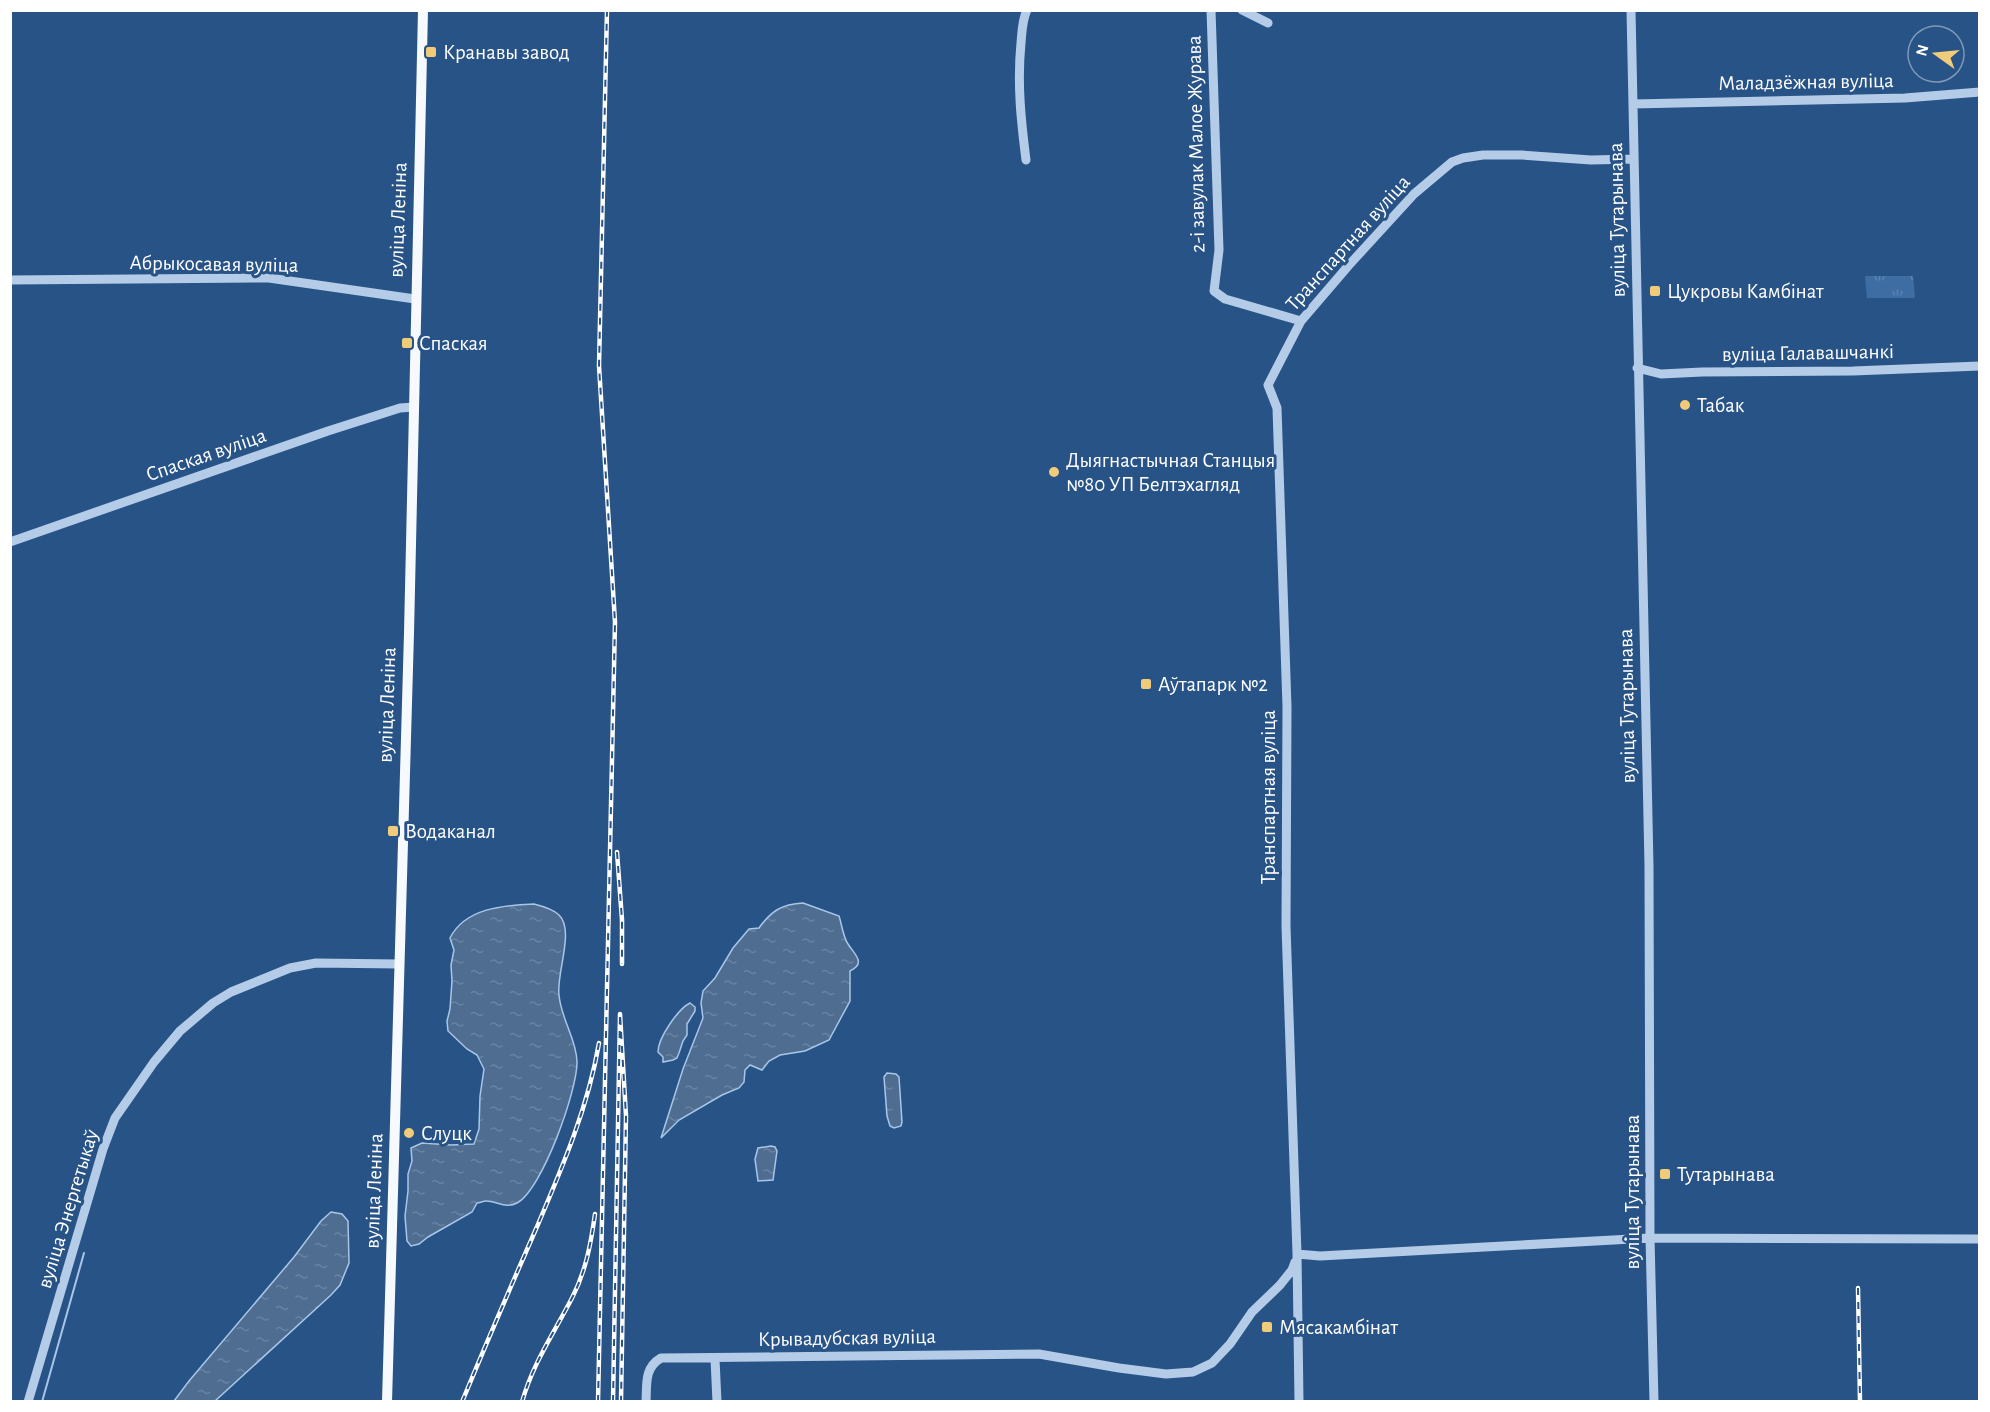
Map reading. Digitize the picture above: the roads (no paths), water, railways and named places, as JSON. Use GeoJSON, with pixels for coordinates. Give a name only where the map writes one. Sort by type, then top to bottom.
{"type":"FeatureCollection","features":[{"type":"Feature","properties":{"kind":"main road","name":"вуліца Леніна"},"geometry":{"type":"LineString","coordinates":[[387,1401],[423,10]]}},
{"type":"Feature","properties":{"kind":"street"},"geometry":{"type":"LineString","coordinates":[[1026,160],[1020,116],[1019,69],[1022,31],[1027,10]]}},
{"type":"Feature","properties":{"kind":"street","name":"2-і завулак Малое Журава"},"geometry":{"type":"LineString","coordinates":[[1211,10],[1219,250],[1214,291],[1225,299],[1301,321]]}},
{"type":"Feature","properties":{"kind":"street"},"geometry":{"type":"LineString","coordinates":[[1242,10],[1268,23]]}},
{"type":"Feature","properties":{"kind":"street","name":"вуліца Тутарынава"},"geometry":{"type":"LineString","coordinates":[[1630,10],[1649,866],[1650,1238],[1654,1401]]}},
{"type":"Feature","properties":{"kind":"street","name":"Маладзёжная вуліца"},"geometry":{"type":"LineString","coordinates":[[1633,104],[1905,98],[1980,92]]}},
{"type":"Feature","properties":{"kind":"street","name":"Транспартная вуліца"},"geometry":{"type":"LineString","coordinates":[[1299,1401],[1297,1254],[1286,926],[1287,707],[1277,408],[1268,385],[1301,321],[1414,194],[1452,162],[1483,155],[1591,160],[1634,159]]}},
{"type":"Feature","properties":{"kind":"street","name":"Абрыкосавая вуліца"},"geometry":{"type":"LineString","coordinates":[[10,280],[269,278],[415,299]]}},
{"type":"Feature","properties":{"kind":"street","name":"вуліца Галавашчанкі"},"geometry":{"type":"LineString","coordinates":[[1637,368],[1661,374],[1853,371],[1980,366]]}},
{"type":"Feature","properties":{"kind":"street","name":"Спаская вуліца"},"geometry":{"type":"LineString","coordinates":[[10,542],[328,431],[400,408],[414,406]]}},
{"type":"Feature","properties":{"kind":"street","name":"вуліца Энергетыкаў"},"geometry":{"type":"LineString","coordinates":[[28,1401],[103,1149],[115,1118],[154,1062],[180,1031],[213,1003],[231,992],[290,968],[316,963],[399,964]]}},
{"type":"Feature","properties":{"kind":"street"},"geometry":{"type":"LineString","coordinates":[[1297,1254],[1320,1256],[1650,1238],[1980,1239]]}},
{"type":"Feature","properties":{"kind":"street","name":"Крывадубская вуліца"},"geometry":{"type":"LineString","coordinates":[[646,1401],[648,1371],[661,1358],[1039,1354],[1166,1374],[1193,1372],[1212,1363],[1230,1344],[1252,1312],[1292,1270],[1297,1254]]}},
{"type":"Feature","properties":{"kind":"street"},"geometry":{"type":"LineString","coordinates":[[716,1359],[717,1401]]}},
{"type":"Feature","properties":{"kind":"water"},"geometry":{"type":"Polygon","coordinates":[[[803,903],[839,916],[845,938],[858,958],[858,965],[850,971],[850,1001],[829,1040],[805,1051],[780,1055],[769,1061],[762,1070],[750,1065],[745,1070],[744,1082],[739,1088],[722,1095],[679,1120],[661,1138],[683,1069],[703,1018],[701,1003],[703,991],[715,978],[733,948],[749,929],[759,928],[768,917],[783,907],[803,903]]]}},
{"type":"Feature","properties":{"kind":"water"},"geometry":{"type":"Polygon","coordinates":[[[534,904],[551,909],[559,915],[565,931],[559,995],[577,1061],[572,1093],[557,1138],[537,1179],[527,1194],[517,1203],[505,1205],[486,1201],[477,1203],[472,1212],[419,1244],[411,1246],[407,1241],[405,1216],[408,1174],[412,1161],[411,1148],[422,1143],[474,1144],[479,1129],[484,1069],[477,1055],[448,1031],[451,965],[454,950],[450,938],[465,920],[475,914],[498,907],[534,904]]]}},
{"type":"Feature","properties":{"kind":"water"},"geometry":{"type":"Polygon","coordinates":[[[690,1003],[695,1007],[695,1011],[687,1024],[687,1035],[677,1058],[663,1062],[663,1057],[658,1052],[661,1039],[675,1017],[690,1003]]]}},
{"type":"Feature","properties":{"kind":"water"},"geometry":{"type":"Polygon","coordinates":[[[887,1073],[896,1074],[899,1077],[902,1122],[901,1126],[894,1128],[890,1126],[887,1116],[884,1077],[887,1073]]]}},
{"type":"Feature","properties":{"kind":"water"},"geometry":{"type":"Polygon","coordinates":[[[771,1146],[777,1151],[773,1180],[758,1181],[755,1159],[758,1148],[771,1146]]]}},
{"type":"Feature","properties":{"kind":"water"},"geometry":{"type":"Polygon","coordinates":[[[331,1212],[342,1214],[348,1221],[349,1263],[340,1285],[215,1401],[174,1401],[294,1257],[321,1221],[331,1212]]]}},
{"type":"Feature","properties":{"kind":"waterway"},"geometry":{"type":"LineString","coordinates":[[42,1402],[84,1253]]}},
{"type":"Feature","properties":{"kind":"railway"},"geometry":{"type":"LineString","coordinates":[[598,1402],[615,622],[599,366],[607,10]]}},
{"type":"Feature","properties":{"kind":"railway"},"geometry":{"type":"LineString","coordinates":[[617,852],[622,920],[622,964]]}},
{"type":"Feature","properties":{"kind":"railway"},"geometry":{"type":"LineString","coordinates":[[613,1402],[620,1014],[626,1116],[621,1402]]}},
{"type":"Feature","properties":{"kind":"railway"},"geometry":{"type":"LineString","coordinates":[[462,1402],[564,1160],[588,1091],[599,1043]]}},
{"type":"Feature","properties":{"kind":"railway"},"geometry":{"type":"LineString","coordinates":[[522,1402],[538,1361],[581,1278],[590,1246],[595,1214]]}},
{"type":"Feature","properties":{"kind":"railway"},"geometry":{"type":"LineString","coordinates":[[1858,1288],[1860,1402]]}},
{"type":"Feature","properties":{"kind":"place","name":"Кранавы завод"},"geometry":{"type":"Point","coordinates":[431,52]}},
{"type":"Feature","properties":{"kind":"place","name":"Цукровы Камбінат"},"geometry":{"type":"Point","coordinates":[1655,291]}},
{"type":"Feature","properties":{"kind":"place","name":"Спаская"},"geometry":{"type":"Point","coordinates":[407,343]}},
{"type":"Feature","properties":{"kind":"place","name":"Табак"},"geometry":{"type":"Point","coordinates":[1685,405]}},
{"type":"Feature","properties":{"kind":"place","name":"Дыягнастычная Станцыя №80 УП Белтэхагляд"},"geometry":{"type":"Point","coordinates":[1054,472]}},
{"type":"Feature","properties":{"kind":"place","name":"Аўтапарк №2"},"geometry":{"type":"Point","coordinates":[1146,684]}},
{"type":"Feature","properties":{"kind":"place","name":"Водаканал"},"geometry":{"type":"Point","coordinates":[393,831]}},
{"type":"Feature","properties":{"kind":"place","name":"Слуцк"},"geometry":{"type":"Point","coordinates":[409,1133]}},
{"type":"Feature","properties":{"kind":"place","name":"Тутарынава"},"geometry":{"type":"Point","coordinates":[1665,1174]}},
{"type":"Feature","properties":{"kind":"place","name":"Мясакамбінат"},"geometry":{"type":"Point","coordinates":[1267,1327]}}]}
